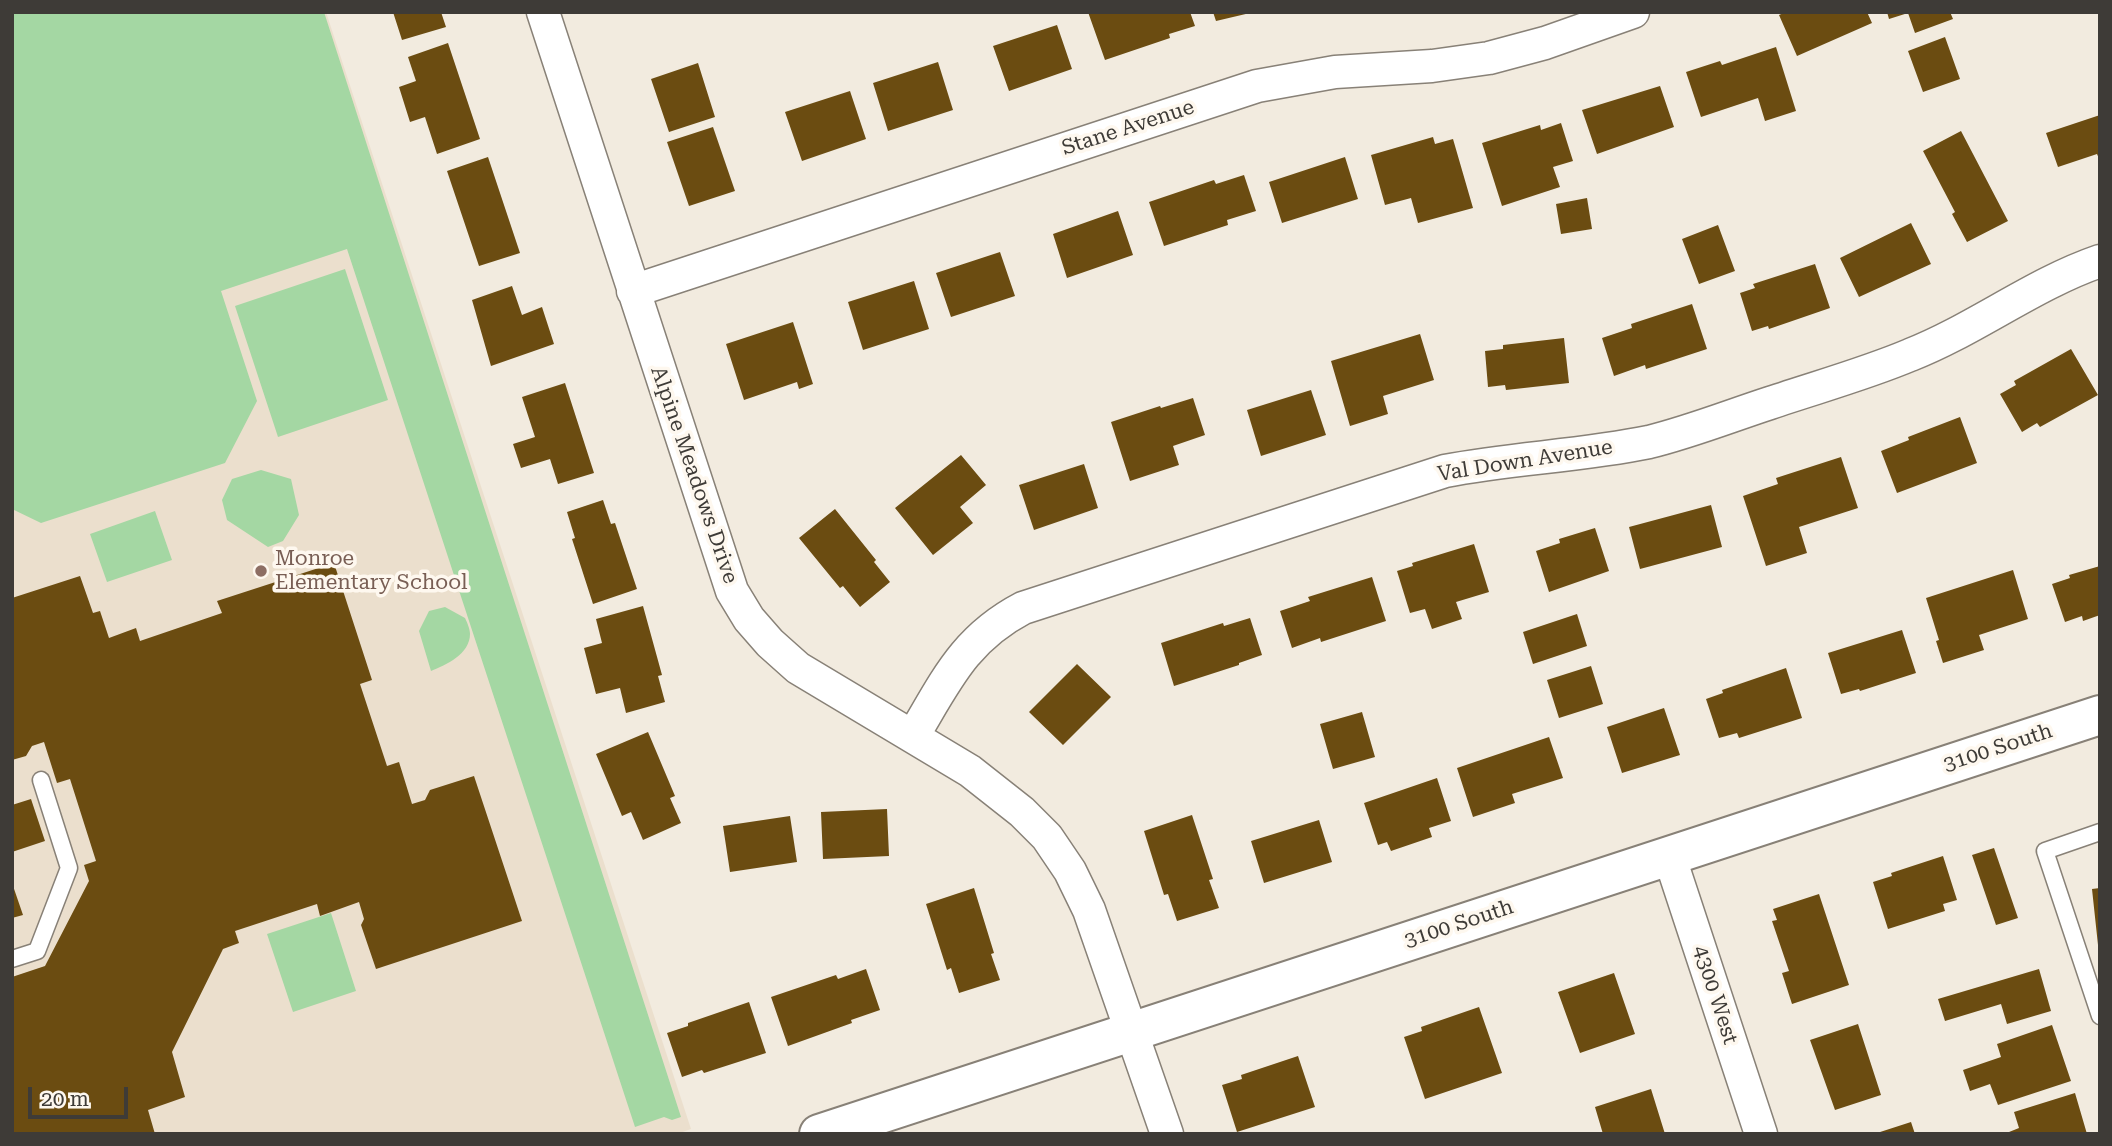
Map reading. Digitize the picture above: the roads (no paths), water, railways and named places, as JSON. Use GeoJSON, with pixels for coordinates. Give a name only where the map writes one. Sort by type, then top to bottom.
{"type":"FeatureCollection","features":[{"type":"Feature","properties":{"kind":"main road","name":"3100 South"},"geometry":{"type":"LineString","coordinates":[[819,1134],[2100,715]]}},
{"type":"Feature","properties":{"kind":"street","name":"Alpine Meadows Drive"},"geometry":{"type":"LineString","coordinates":[[542,12],[732,591],[749,619],[770,643],[798,668],[913,736],[997,791],[1047,837],[1070,871],[1089,910],[1167,1134]]}},
{"type":"Feature","properties":{"kind":"street","name":"Stane Avenue"},"geometry":{"type":"LineString","coordinates":[[633,291],[1256,86],[1335,72],[1432,66],[1489,58],[1545,43],[1633,12]]}},
{"type":"Feature","properties":{"kind":"street","name":"Val Down Avenue"},"geometry":{"type":"LineString","coordinates":[[913,736],[956,663],[1002,619],[1023,608],[1445,471],[1486,463],[1614,448],[1689,430],[1911,355],[1958,333],[2052,280],[2100,261]]}},
{"type":"Feature","properties":{"kind":"street","name":"4300 West"},"geometry":{"type":"LineString","coordinates":[[1669,855],[1760,1134]]}},
{"type":"Feature","properties":{"kind":"lane"},"geometry":{"type":"LineString","coordinates":[[12,959],[37,951],[69,868],[41,780]]}},
{"type":"Feature","properties":{"kind":"lane"},"geometry":{"type":"LineString","coordinates":[[2100,832],[2045,850],[2100,1016]]}},
{"type":"Feature","properties":{"kind":"place","name":"Monroe Elementary School"},"geometry":{"type":"Point","coordinates":[261,571]}}]}
